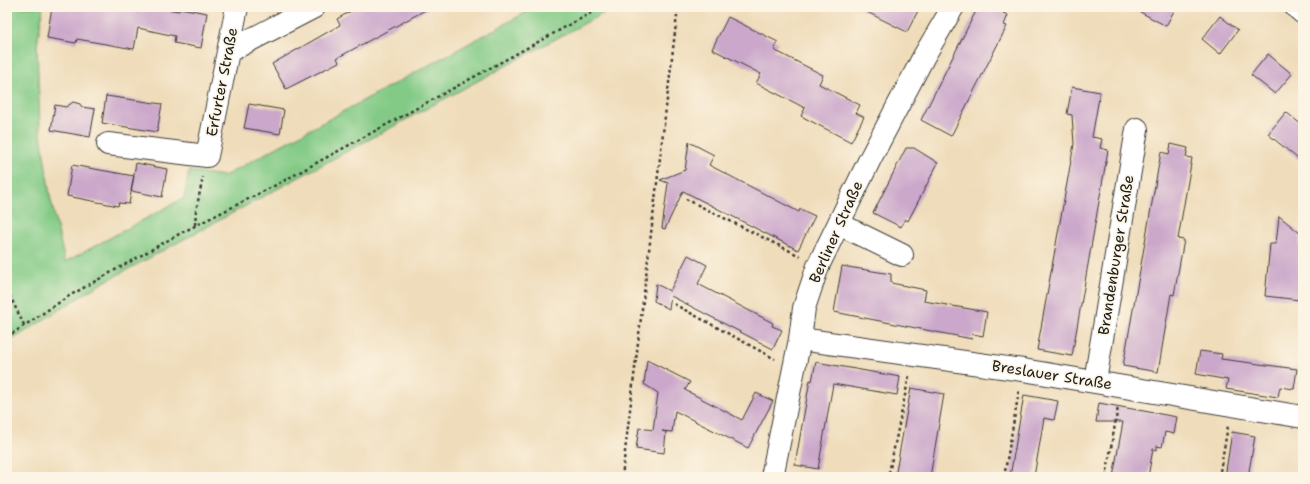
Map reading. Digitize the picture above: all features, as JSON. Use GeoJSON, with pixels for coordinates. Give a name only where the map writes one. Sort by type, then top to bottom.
{"type":"FeatureCollection","features":[{"type":"Feature","properties":{"kind":"street","name":"Erfurter Straße"},"geometry":{"type":"LineString","coordinates":[[207,156],[237,7]]}},
{"type":"Feature","properties":{"kind":"street"},"geometry":{"type":"LineString","coordinates":[[229,51],[314,7]]}},
{"type":"Feature","properties":{"kind":"street","name":"Berliner Straße"},"geometry":{"type":"LineString","coordinates":[[772,477],[800,339],[804,308],[818,266],[924,56],[953,7]]}},
{"type":"Feature","properties":{"kind":"street"},"geometry":{"type":"LineString","coordinates":[[1296,7],[1303,13]]}},
{"type":"Feature","properties":{"kind":"street","name":"Brandenburger Straße"},"geometry":{"type":"LineString","coordinates":[[1095,381],[1137,129]]}},
{"type":"Feature","properties":{"kind":"street"},"geometry":{"type":"LineString","coordinates":[[108,144],[207,156]]}},
{"type":"Feature","properties":{"kind":"street"},"geometry":{"type":"LineString","coordinates":[[838,224],[902,255]]}},
{"type":"Feature","properties":{"kind":"street","name":"Breslauer Straße"},"geometry":{"type":"LineString","coordinates":[[800,339],[1095,381],[1122,387],[1303,417]]}},
{"type":"Feature","properties":{"kind":"path"},"geometry":{"type":"LineString","coordinates":[[7,34],[10,7]]}},
{"type":"Feature","properties":{"kind":"path"},"geometry":{"type":"LineString","coordinates":[[7,337],[69,296],[195,226],[276,185],[602,7]]}},
{"type":"Feature","properties":{"kind":"path"},"geometry":{"type":"LineString","coordinates":[[622,477],[678,7]]}},
{"type":"Feature","properties":{"kind":"path"},"geometry":{"type":"LineString","coordinates":[[195,226],[196,211],[207,156]]}},
{"type":"Feature","properties":{"kind":"path"},"geometry":{"type":"LineString","coordinates":[[686,199],[818,266]]}},
{"type":"Feature","properties":{"kind":"path"},"geometry":{"type":"LineString","coordinates":[[7,290],[24,325]]}},
{"type":"Feature","properties":{"kind":"path"},"geometry":{"type":"LineString","coordinates":[[674,304],[793,369]]}},
{"type":"Feature","properties":{"kind":"path"},"geometry":{"type":"LineString","coordinates":[[889,473],[913,354]]}},
{"type":"Feature","properties":{"kind":"path"},"geometry":{"type":"LineString","coordinates":[[1004,477],[1023,370]]}},
{"type":"Feature","properties":{"kind":"path"},"geometry":{"type":"LineString","coordinates":[[1106,477],[1122,387]]}},
{"type":"Feature","properties":{"kind":"path"},"geometry":{"type":"LineString","coordinates":[[1219,477],[1232,406]]}},
{"type":"Feature","properties":{"kind":"green space"},"geometry":{"type":"Polygon","coordinates":[[[7,7],[43,7],[37,46],[40,127],[50,196],[65,262],[184,198],[189,171],[224,176],[536,7],[615,7],[97,286],[7,343],[7,7]]]}},
{"type":"Feature","properties":{"kind":"building"},"geometry":{"type":"Polygon","coordinates":[[[52,7],[106,7],[139,12],[140,8],[150,10],[151,7],[153,7],[179,11],[180,8],[207,13],[201,48],[174,43],[175,36],[138,28],[134,49],[77,39],[76,43],[47,38],[52,7]]]}},
{"type":"Feature","properties":{"kind":"building"},"geometry":{"type":"Polygon","coordinates":[[[358,7],[431,7],[337,58],[339,62],[286,89],[272,64],[340,25],[337,19],[358,7]]]}},
{"type":"Feature","properties":{"kind":"building"},"geometry":{"type":"Polygon","coordinates":[[[857,7],[920,7],[907,32],[857,7]]]}},
{"type":"Feature","properties":{"kind":"building"},"geometry":{"type":"Polygon","coordinates":[[[978,7],[1006,7],[1003,13],[1008,15],[1004,25],[1007,26],[951,136],[921,120],[978,7]]]}},
{"type":"Feature","properties":{"kind":"building"},"geometry":{"type":"Polygon","coordinates":[[[1131,7],[1176,7],[1166,26],[1131,7]]]}},
{"type":"Feature","properties":{"kind":"building"},"geometry":{"type":"Polygon","coordinates":[[[1220,16],[1238,30],[1220,54],[1202,39],[1220,16]]]}},
{"type":"Feature","properties":{"kind":"building"},"geometry":{"type":"Polygon","coordinates":[[[728,17],[778,42],[774,50],[823,75],[819,84],[860,105],[856,113],[864,117],[851,142],[801,116],[805,108],[756,83],[761,74],[712,49],[728,17]]]}},
{"type":"Feature","properties":{"kind":"building"},"geometry":{"type":"Polygon","coordinates":[[[1268,54],[1292,74],[1275,94],[1251,75],[1268,54]]]}},
{"type":"Feature","properties":{"kind":"building"},"geometry":{"type":"Polygon","coordinates":[[[1072,87],[1100,92],[1092,137],[1102,139],[1100,148],[1108,150],[1072,356],[1037,350],[1074,144],[1072,115],[1067,114],[1072,87]]]}},
{"type":"Feature","properties":{"kind":"building"},"geometry":{"type":"Polygon","coordinates":[[[106,96],[162,104],[157,132],[102,123],[106,96]]]}},
{"type":"Feature","properties":{"kind":"building"},"geometry":{"type":"Polygon","coordinates":[[[73,102],[80,104],[82,107],[95,109],[90,137],[51,130],[55,105],[66,107],[73,102]]]}},
{"type":"Feature","properties":{"kind":"building"},"geometry":{"type":"Polygon","coordinates":[[[249,104],[284,110],[280,134],[244,128],[249,104]]]}},
{"type":"Feature","properties":{"kind":"building"},"geometry":{"type":"Polygon","coordinates":[[[1286,112],[1303,126],[1303,163],[1268,134],[1286,112]]]}},
{"type":"Feature","properties":{"kind":"building"},"geometry":{"type":"Polygon","coordinates":[[[689,142],[714,155],[709,165],[799,212],[800,209],[815,216],[798,250],[683,191],[665,229],[662,228],[668,183],[660,180],[685,170],[689,142]]]}},
{"type":"Feature","properties":{"kind":"building"},"geometry":{"type":"Polygon","coordinates":[[[1171,144],[1188,148],[1186,157],[1192,158],[1178,239],[1184,240],[1174,295],[1171,294],[1158,372],[1123,366],[1161,152],[1169,154],[1171,144]]]}},
{"type":"Feature","properties":{"kind":"building"},"geometry":{"type":"Polygon","coordinates":[[[906,148],[914,148],[938,163],[908,221],[905,219],[901,227],[873,213],[906,148]]]}},
{"type":"Feature","properties":{"kind":"building"},"geometry":{"type":"Polygon","coordinates":[[[136,163],[167,169],[162,197],[131,191],[136,163]]]}},
{"type":"Feature","properties":{"kind":"building"},"geometry":{"type":"Polygon","coordinates":[[[72,165],[134,176],[129,204],[119,203],[118,206],[67,196],[72,165]]]}},
{"type":"Feature","properties":{"kind":"building"},"geometry":{"type":"Polygon","coordinates":[[[1279,216],[1301,234],[1299,247],[1303,247],[1303,273],[1300,300],[1265,296],[1270,244],[1276,244],[1279,216]]]}},
{"type":"Feature","properties":{"kind":"building"},"geometry":{"type":"Polygon","coordinates":[[[688,255],[707,265],[698,284],[773,323],[772,326],[782,330],[773,349],[671,296],[669,309],[654,301],[656,284],[670,291],[688,255]]]}},
{"type":"Feature","properties":{"kind":"building"},"geometry":{"type":"Polygon","coordinates":[[[842,266],[891,274],[891,283],[926,290],[924,301],[987,312],[983,336],[973,334],[972,339],[834,312],[842,266]]]}},
{"type":"Feature","properties":{"kind":"building"},"geometry":{"type":"Polygon","coordinates":[[[1200,351],[1222,354],[1221,359],[1297,369],[1294,389],[1280,387],[1278,397],[1226,389],[1228,380],[1196,374],[1200,351]]]}},
{"type":"Feature","properties":{"kind":"building"},"geometry":{"type":"Polygon","coordinates":[[[647,360],[690,382],[685,390],[742,420],[756,393],[773,401],[748,448],[675,411],[672,432],[662,431],[666,432],[664,453],[636,449],[639,428],[653,430],[658,393],[644,384],[647,360]]]}},
{"type":"Feature","properties":{"kind":"building"},"geometry":{"type":"Polygon","coordinates":[[[816,362],[900,377],[897,395],[833,384],[818,469],[795,465],[810,380],[812,381],[816,362]]]}},
{"type":"Feature","properties":{"kind":"building"},"geometry":{"type":"Polygon","coordinates":[[[911,388],[944,394],[930,477],[895,477],[911,388]]]}},
{"type":"Feature","properties":{"kind":"building"},"geometry":{"type":"Polygon","coordinates":[[[1024,395],[1058,401],[1054,420],[1044,418],[1034,477],[1010,477],[1024,395]]]}},
{"type":"Feature","properties":{"kind":"building"},"geometry":{"type":"Polygon","coordinates":[[[1099,403],[1177,417],[1174,434],[1165,432],[1162,447],[1157,446],[1157,450],[1153,449],[1148,477],[1113,477],[1123,422],[1096,422],[1099,403]]]}},
{"type":"Feature","properties":{"kind":"building"},"geometry":{"type":"Polygon","coordinates":[[[1232,432],[1255,436],[1248,477],[1225,477],[1232,432]]]}}]}
